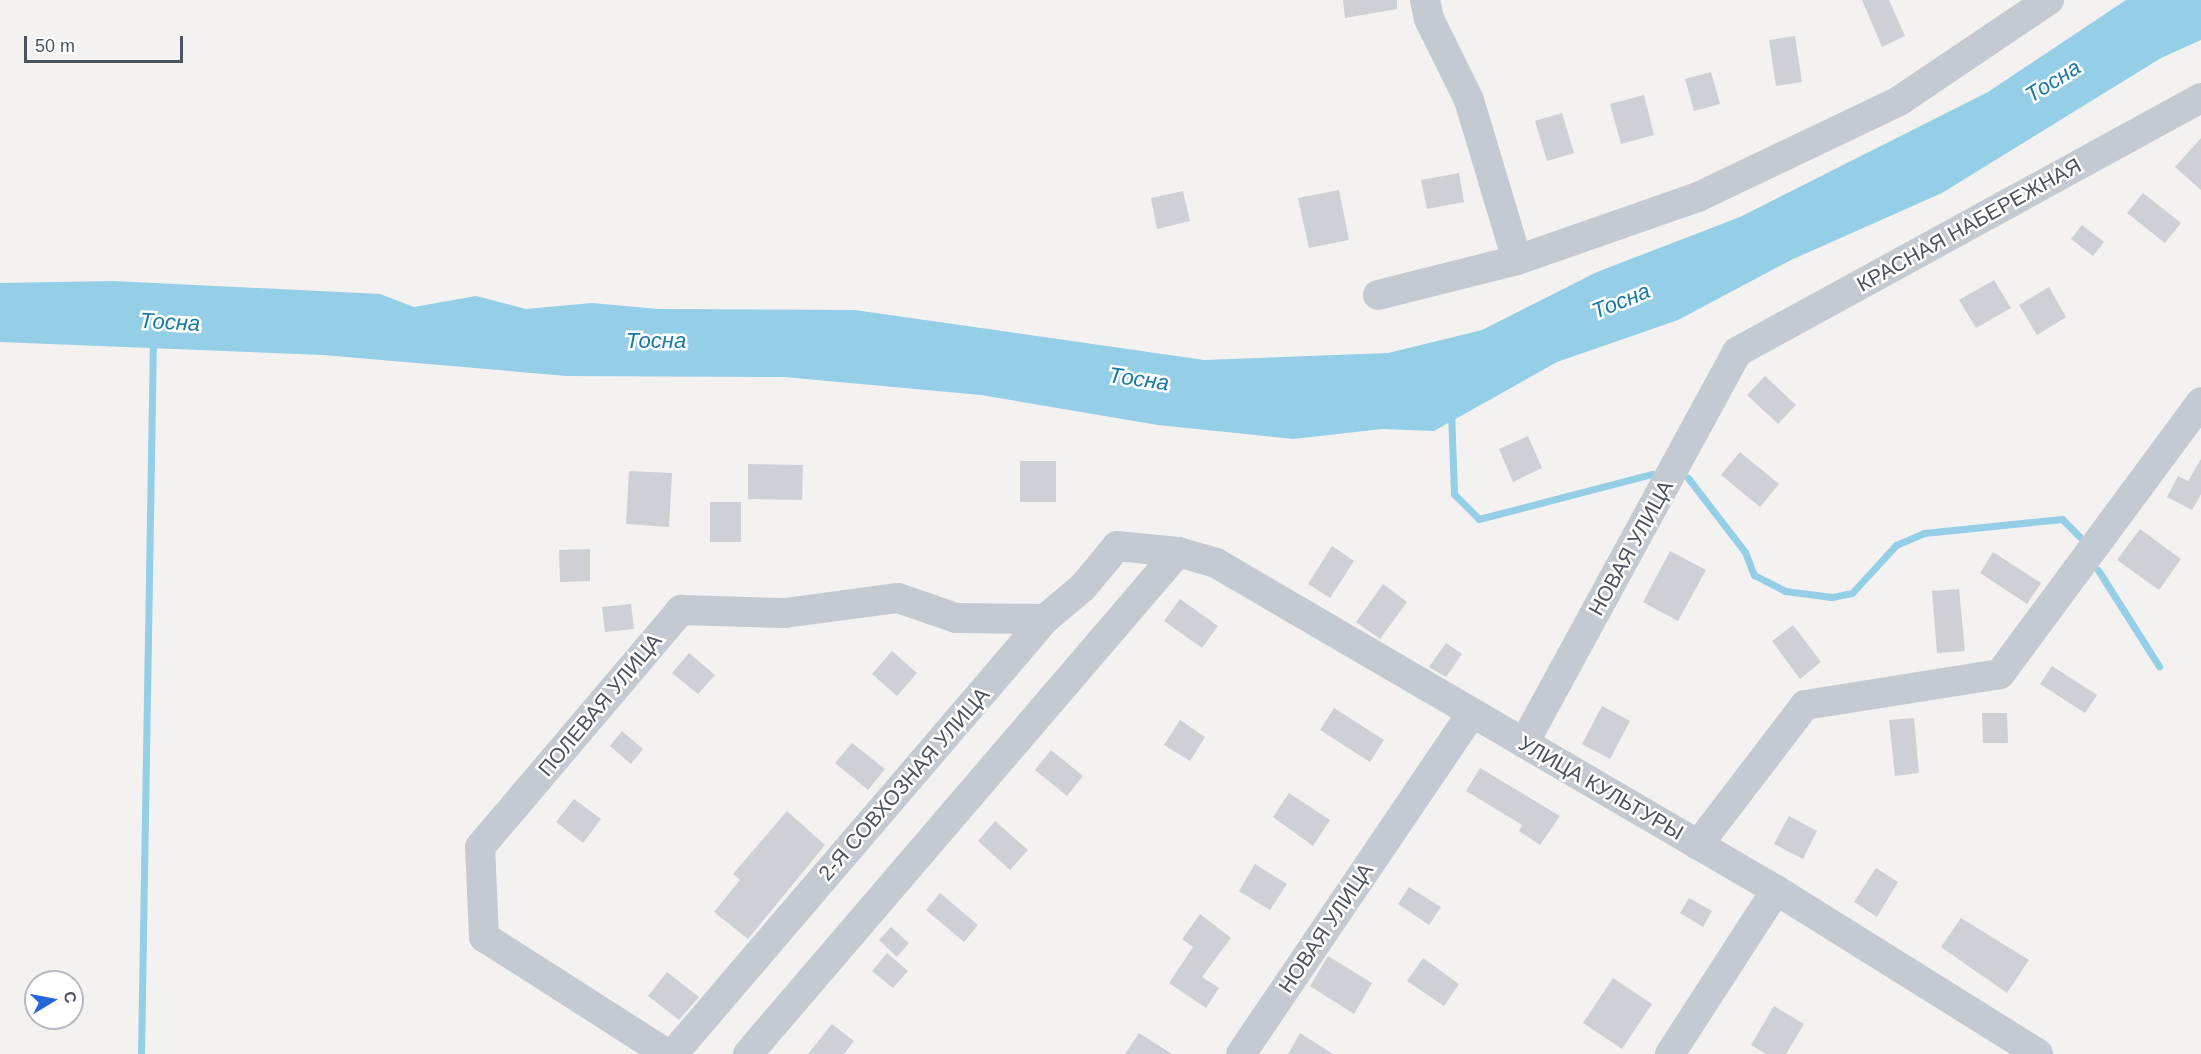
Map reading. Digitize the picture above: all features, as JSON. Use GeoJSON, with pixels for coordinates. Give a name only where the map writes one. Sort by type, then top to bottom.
{"type":"FeatureCollection","features":[{"type":"Feature","properties":{"kind":"street"},"geometry":{"type":"LineString","coordinates":[[1425,0],[1429,19],[1469,100],[1517,260]]}},
{"type":"Feature","properties":{"kind":"street"},"geometry":{"type":"LineString","coordinates":[[1378,296],[1517,260],[1698,197],[1899,100],[2049,0]]}},
{"type":"Feature","properties":{"kind":"street","name":"КРАСНАЯ НАБЕРЕЖНАЯ"},"geometry":{"type":"LineString","coordinates":[[1737,352],[2201,98]]}},
{"type":"Feature","properties":{"kind":"street","name":"НОВАЯ УЛИЦА"},"geometry":{"type":"LineString","coordinates":[[1524,743],[1737,352]]}},
{"type":"Feature","properties":{"kind":"street"},"geometry":{"type":"LineString","coordinates":[[1698,845],[1805,705],[2000,674],[2201,402]]}},
{"type":"Feature","properties":{"kind":"street","name":"2-Я СОВХОЗНАЯ УЛИЦА"},"geometry":{"type":"LineString","coordinates":[[673,1054],[1045,619],[1083,587],[1117,546],[1165,551]]}},
{"type":"Feature","properties":{"kind":"street"},"geometry":{"type":"LineString","coordinates":[[748,1054],[1165,551]]}},
{"type":"Feature","properties":{"kind":"street","name":"УЛИЦА КУЛЬТУРЫ"},"geometry":{"type":"LineString","coordinates":[[1165,551],[1216,563],[1776,890],[2037,1054]]}},
{"type":"Feature","properties":{"kind":"street","name":"ПОЛЕВАЯ УЛИЦА"},"geometry":{"type":"LineString","coordinates":[[667,1054],[484,938],[480,847],[681,610],[785,613],[898,598],[956,618],[1045,619]]}},
{"type":"Feature","properties":{"kind":"street","name":"НОВАЯ УЛИЦА"},"geometry":{"type":"LineString","coordinates":[[1241,1054],[1472,712]]}},
{"type":"Feature","properties":{"kind":"street"},"geometry":{"type":"LineString","coordinates":[[1670,1054],[1776,890]]}},
{"type":"Feature","properties":{"kind":"water","name":"Тосна"},"geometry":{"type":"Polygon","coordinates":[[[2126,0],[2201,0],[2201,40],[2161,58],[1942,193],[1791,260],[1678,320],[1557,362],[1434,431],[1382,429],[1293,439],[1158,425],[981,395],[784,377],[567,376],[323,355],[0,342],[0,283],[113,281],[380,294],[414,307],[476,296],[526,309],[592,303],[658,309],[855,310],[1204,360],[1388,353],[1482,330],[1597,272],[1740,217],[1988,92],[2126,0]]]}},
{"type":"Feature","properties":{"kind":"building"},"geometry":{"type":"Polygon","coordinates":[[[1343,0],[1397,0],[1397,9],[1345,18],[1343,0]]]}},
{"type":"Feature","properties":{"kind":"building"},"geometry":{"type":"Polygon","coordinates":[[[1862,0],[1889,0],[1905,36],[1882,47],[1862,0]]]}},
{"type":"Feature","properties":{"kind":"building"},"geometry":{"type":"Polygon","coordinates":[[[1795,36],[1802,82],[1776,86],[1769,40],[1795,36]]]}},
{"type":"Feature","properties":{"kind":"building"},"geometry":{"type":"Polygon","coordinates":[[[1711,72],[1720,104],[1694,111],[1685,79],[1711,72]]]}},
{"type":"Feature","properties":{"kind":"building"},"geometry":{"type":"Polygon","coordinates":[[[1644,95],[1654,135],[1621,144],[1610,104],[1644,95]]]}},
{"type":"Feature","properties":{"kind":"building"},"geometry":{"type":"Polygon","coordinates":[[[1562,113],[1574,153],[1547,161],[1535,121],[1562,113]]]}},
{"type":"Feature","properties":{"kind":"building"},"geometry":{"type":"Polygon","coordinates":[[[2201,138],[2201,190],[2175,167],[2201,138]]]}},
{"type":"Feature","properties":{"kind":"building"},"geometry":{"type":"Polygon","coordinates":[[[1459,173],[1464,202],[1427,209],[1421,180],[1459,173]]]}},
{"type":"Feature","properties":{"kind":"building"},"geometry":{"type":"Polygon","coordinates":[[[1339,190],[1349,240],[1309,248],[1298,198],[1339,190]]]}},
{"type":"Feature","properties":{"kind":"building"},"geometry":{"type":"Polygon","coordinates":[[[1183,191],[1190,221],[1157,229],[1151,198],[1183,191]]]}},
{"type":"Feature","properties":{"kind":"building"},"geometry":{"type":"Polygon","coordinates":[[[2143,193],[2181,223],[2165,243],[2127,213],[2143,193]]]}},
{"type":"Feature","properties":{"kind":"building"},"geometry":{"type":"Polygon","coordinates":[[[2082,225],[2104,242],[2093,256],[2071,239],[2082,225]]]}},
{"type":"Feature","properties":{"kind":"building"},"geometry":{"type":"Polygon","coordinates":[[[1994,280],[2011,308],[1976,328],[1959,300],[1994,280]]]}},
{"type":"Feature","properties":{"kind":"building"},"geometry":{"type":"Polygon","coordinates":[[[2049,287],[2066,317],[2037,335],[2019,305],[2049,287]]]}},
{"type":"Feature","properties":{"kind":"building"},"geometry":{"type":"Polygon","coordinates":[[[1765,376],[1796,405],[1778,424],[1747,395],[1765,376]]]}},
{"type":"Feature","properties":{"kind":"building"},"geometry":{"type":"Polygon","coordinates":[[[1528,436],[1542,468],[1513,482],[1499,449],[1528,436]]]}},
{"type":"Feature","properties":{"kind":"building"},"geometry":{"type":"Polygon","coordinates":[[[1740,452],[1779,484],[1760,507],[1721,475],[1740,452]]]}},
{"type":"Feature","properties":{"kind":"building"},"geometry":{"type":"Polygon","coordinates":[[[2201,459],[2201,494],[2192,510],[2167,497],[2178,476],[2188,481],[2201,459]]]}},
{"type":"Feature","properties":{"kind":"building"},"geometry":{"type":"Polygon","coordinates":[[[1020,461],[1056,461],[1056,502],[1020,502],[1020,461]]]}},
{"type":"Feature","properties":{"kind":"building"},"geometry":{"type":"Polygon","coordinates":[[[748,464],[803,465],[802,500],[748,499],[748,464]]]}},
{"type":"Feature","properties":{"kind":"building"},"geometry":{"type":"Polygon","coordinates":[[[629,471],[672,473],[669,527],[626,524],[629,471]]]}},
{"type":"Feature","properties":{"kind":"building"},"geometry":{"type":"Polygon","coordinates":[[[710,502],[741,502],[741,542],[710,542],[710,502]]]}},
{"type":"Feature","properties":{"kind":"building"},"geometry":{"type":"Polygon","coordinates":[[[2140,529],[2181,559],[2159,590],[2117,560],[2140,529]]]}},
{"type":"Feature","properties":{"kind":"building"},"geometry":{"type":"Polygon","coordinates":[[[1332,546],[1354,561],[1330,598],[1308,584],[1332,546]]]}},
{"type":"Feature","properties":{"kind":"building"},"geometry":{"type":"Polygon","coordinates":[[[590,549],[590,581],[560,582],[559,550],[590,549]]]}},
{"type":"Feature","properties":{"kind":"building"},"geometry":{"type":"Polygon","coordinates":[[[1670,551],[1706,570],[1678,621],[1643,602],[1670,551]]]}},
{"type":"Feature","properties":{"kind":"building"},"geometry":{"type":"Polygon","coordinates":[[[1993,552],[2041,583],[2027,604],[1980,573],[1993,552]]]}},
{"type":"Feature","properties":{"kind":"building"},"geometry":{"type":"Polygon","coordinates":[[[1383,584],[1407,602],[1380,639],[1356,622],[1383,584]]]}},
{"type":"Feature","properties":{"kind":"building"},"geometry":{"type":"Polygon","coordinates":[[[1959,589],[1965,651],[1937,653],[1932,591],[1959,589]]]}},
{"type":"Feature","properties":{"kind":"building"},"geometry":{"type":"Polygon","coordinates":[[[1180,599],[1218,626],[1202,648],[1164,621],[1180,599]]]}},
{"type":"Feature","properties":{"kind":"building"},"geometry":{"type":"Polygon","coordinates":[[[631,604],[634,629],[605,632],[602,607],[631,604]]]}},
{"type":"Feature","properties":{"kind":"building"},"geometry":{"type":"Polygon","coordinates":[[[1793,625],[1821,662],[1800,679],[1772,641],[1793,625]]]}},
{"type":"Feature","properties":{"kind":"building"},"geometry":{"type":"Polygon","coordinates":[[[1446,643],[1462,654],[1446,677],[1429,667],[1446,643]]]}},
{"type":"Feature","properties":{"kind":"building"},"geometry":{"type":"Polygon","coordinates":[[[892,651],[917,673],[897,696],[872,674],[892,651]]]}},
{"type":"Feature","properties":{"kind":"building"},"geometry":{"type":"Polygon","coordinates":[[[689,653],[715,675],[698,694],[672,673],[689,653]]]}},
{"type":"Feature","properties":{"kind":"building"},"geometry":{"type":"Polygon","coordinates":[[[2052,666],[2097,695],[2085,713],[2040,684],[2052,666]]]}},
{"type":"Feature","properties":{"kind":"building"},"geometry":{"type":"Polygon","coordinates":[[[1602,706],[1630,721],[1610,759],[1582,744],[1602,706]]]}},
{"type":"Feature","properties":{"kind":"building"},"geometry":{"type":"Polygon","coordinates":[[[1334,708],[1384,740],[1370,762],[1320,730],[1334,708]]]}},
{"type":"Feature","properties":{"kind":"building"},"geometry":{"type":"Polygon","coordinates":[[[1982,713],[2007,713],[2008,743],[1983,743],[1982,713]]]}},
{"type":"Feature","properties":{"kind":"building"},"geometry":{"type":"Polygon","coordinates":[[[1914,718],[1919,773],[1895,776],[1889,720],[1914,718]]]}},
{"type":"Feature","properties":{"kind":"building"},"geometry":{"type":"Polygon","coordinates":[[[1180,720],[1205,737],[1190,761],[1164,745],[1180,720]]]}},
{"type":"Feature","properties":{"kind":"building"},"geometry":{"type":"Polygon","coordinates":[[[622,731],[643,749],[631,764],[610,746],[622,731]]]}},
{"type":"Feature","properties":{"kind":"building"},"geometry":{"type":"Polygon","coordinates":[[[852,743],[885,769],[868,790],[835,763],[852,743]]]}},
{"type":"Feature","properties":{"kind":"building"},"geometry":{"type":"Polygon","coordinates":[[[1051,750],[1083,776],[1067,796],[1035,770],[1051,750]]]}},
{"type":"Feature","properties":{"kind":"building"},"geometry":{"type":"Polygon","coordinates":[[[1480,768],[1560,816],[1540,845],[1519,831],[1522,825],[1466,791],[1480,768]]]}},
{"type":"Feature","properties":{"kind":"building"},"geometry":{"type":"Polygon","coordinates":[[[1289,793],[1330,820],[1313,846],[1273,817],[1289,793]]]}},
{"type":"Feature","properties":{"kind":"building"},"geometry":{"type":"Polygon","coordinates":[[[574,799],[601,819],[583,843],[556,822],[574,799]]]}},
{"type":"Feature","properties":{"kind":"building"},"geometry":{"type":"Polygon","coordinates":[[[787,811],[825,845],[748,939],[714,912],[740,880],[733,874],[787,811]]]}},
{"type":"Feature","properties":{"kind":"building"},"geometry":{"type":"Polygon","coordinates":[[[1789,816],[1817,831],[1803,859],[1774,844],[1789,816]]]}},
{"type":"Feature","properties":{"kind":"building"},"geometry":{"type":"Polygon","coordinates":[[[995,821],[1028,850],[1010,870],[978,841],[995,821]]]}},
{"type":"Feature","properties":{"kind":"building"},"geometry":{"type":"Polygon","coordinates":[[[1255,864],[1287,884],[1270,910],[1239,891],[1255,864]]]}},
{"type":"Feature","properties":{"kind":"building"},"geometry":{"type":"Polygon","coordinates":[[[1876,868],[1898,882],[1877,917],[1854,902],[1876,868]]]}},
{"type":"Feature","properties":{"kind":"building"},"geometry":{"type":"Polygon","coordinates":[[[1409,887],[1441,907],[1429,925],[1398,904],[1409,887]]]}},
{"type":"Feature","properties":{"kind":"building"},"geometry":{"type":"Polygon","coordinates":[[[940,893],[978,925],[964,942],[926,910],[940,893]]]}},
{"type":"Feature","properties":{"kind":"building"},"geometry":{"type":"Polygon","coordinates":[[[1689,898],[1712,911],[1703,927],[1680,913],[1689,898]]]}},
{"type":"Feature","properties":{"kind":"building"},"geometry":{"type":"Polygon","coordinates":[[[1200,914],[1231,938],[1202,977],[1219,988],[1206,1008],[1169,983],[1193,947],[1182,939],[1200,914]]]}},
{"type":"Feature","properties":{"kind":"building"},"geometry":{"type":"Polygon","coordinates":[[[1961,918],[2029,960],[2007,993],[1941,947],[1961,918]]]}},
{"type":"Feature","properties":{"kind":"building"},"geometry":{"type":"Polygon","coordinates":[[[891,927],[909,943],[897,957],[879,940],[891,927]]]}},
{"type":"Feature","properties":{"kind":"building"},"geometry":{"type":"Polygon","coordinates":[[[887,953],[908,971],[893,988],[872,971],[887,953]]]}},
{"type":"Feature","properties":{"kind":"building"},"geometry":{"type":"Polygon","coordinates":[[[1328,956],[1372,983],[1354,1014],[1310,986],[1328,956]]]}},
{"type":"Feature","properties":{"kind":"building"},"geometry":{"type":"Polygon","coordinates":[[[1423,958],[1459,984],[1444,1006],[1407,981],[1423,958]]]}},
{"type":"Feature","properties":{"kind":"building"},"geometry":{"type":"Polygon","coordinates":[[[667,972],[699,997],[679,1020],[648,996],[667,972]]]}},
{"type":"Feature","properties":{"kind":"building"},"geometry":{"type":"Polygon","coordinates":[[[1613,978],[1652,1004],[1622,1049],[1583,1023],[1613,978]]]}},
{"type":"Feature","properties":{"kind":"building"},"geometry":{"type":"Polygon","coordinates":[[[1774,1006],[1804,1024],[1786,1054],[1766,1054],[1751,1045],[1774,1006]]]}},
{"type":"Feature","properties":{"kind":"building"},"geometry":{"type":"Polygon","coordinates":[[[832,1024],[854,1041],[844,1054],[808,1054],[832,1024]]]}},
{"type":"Feature","properties":{"kind":"building"},"geometry":{"type":"Polygon","coordinates":[[[1139,1033],[1172,1054],[1125,1054],[1139,1033]]]}},
{"type":"Feature","properties":{"kind":"building"},"geometry":{"type":"Polygon","coordinates":[[[1300,1033],[1333,1054],[1288,1054],[1300,1033]]]}},
{"type":"Feature","properties":{"kind":"waterway","name":"Тосна"},"geometry":{"type":"LineString","coordinates":[[141,1054],[153,337]]}},
{"type":"Feature","properties":{"kind":"waterway"},"geometry":{"type":"LineString","coordinates":[[1451,411],[1454,494],[1479,519],[1652,474]]}},
{"type":"Feature","properties":{"kind":"waterway"},"geometry":{"type":"LineString","coordinates":[[1688,478],[1745,552],[1754,575],[1785,591],[1832,597],[1852,593],[1896,545],[1924,533],[2062,519],[2080,537]]}},
{"type":"Feature","properties":{"kind":"waterway"},"geometry":{"type":"LineString","coordinates":[[2098,570],[2159,666]]}}]}
